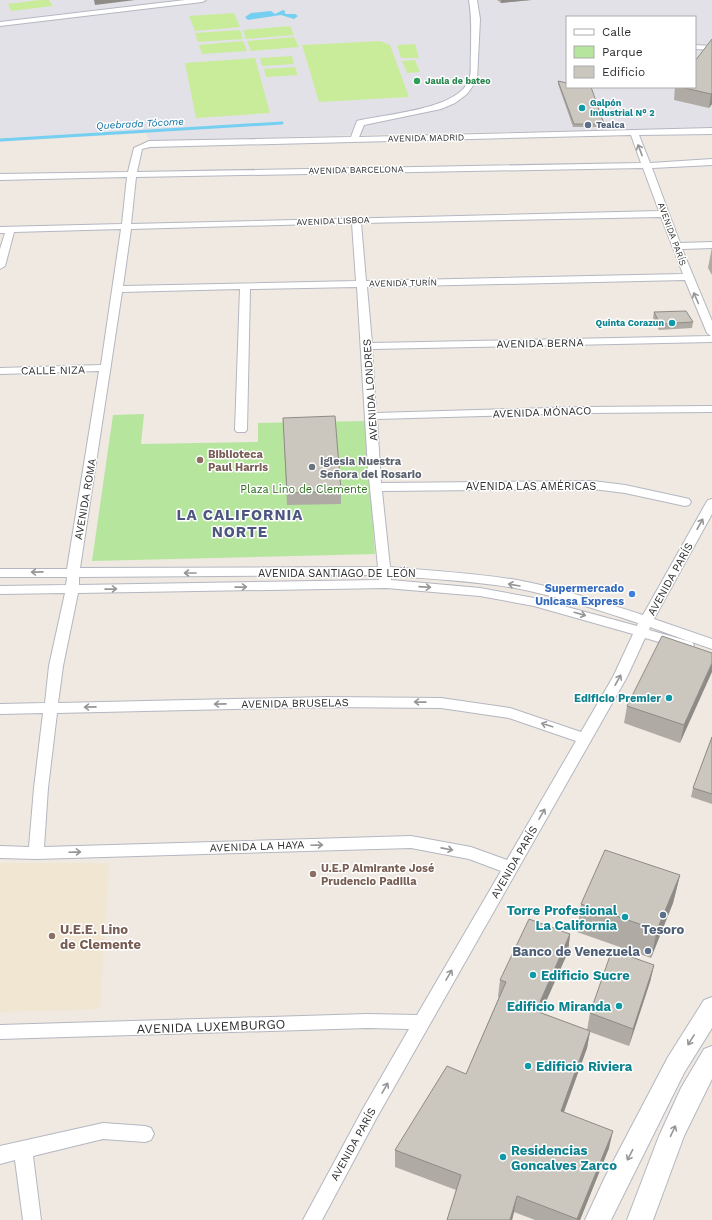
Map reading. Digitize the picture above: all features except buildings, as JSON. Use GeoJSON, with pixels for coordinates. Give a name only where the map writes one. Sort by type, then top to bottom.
{"type":"FeatureCollection","features":[{"type":"Feature","properties":{"kind":"main road"},"geometry":{"type":"LineString","coordinates":[[598,1220],[676,1065],[712,1007]]}},
{"type":"Feature","properties":{"kind":"main road"},"geometry":{"type":"LineString","coordinates":[[640,1220],[667,1145],[698,1078],[712,1056]]}},
{"type":"Feature","properties":{"kind":"street"},"geometry":{"type":"LineString","coordinates":[[0,24],[202,0]]}},
{"type":"Feature","properties":{"kind":"street"},"geometry":{"type":"LineString","coordinates":[[354,139],[360,123],[425,111],[442,106],[459,98],[469,89],[473,80],[476,19],[473,0]]}},
{"type":"Feature","properties":{"kind":"street"},"geometry":{"type":"LineString","coordinates":[[696,47],[712,48]]}},
{"type":"Feature","properties":{"kind":"street","name":"AVENIDA MADRID"},"geometry":{"type":"LineString","coordinates":[[141,146],[149,144],[712,131]]}},
{"type":"Feature","properties":{"kind":"street","name":"AVENIDA PARÍS"},"geometry":{"type":"LineString","coordinates":[[634,133],[688,278],[712,333]]}},
{"type":"Feature","properties":{"kind":"street","name":"AVENIDA ROMA"},"geometry":{"type":"LineString","coordinates":[[36,853],[41,788],[56,666],[72,589],[75,554],[118,289],[132,175],[138,148],[141,146]]}},
{"type":"Feature","properties":{"kind":"street","name":"AVENIDA BARCELONA"},"geometry":{"type":"LineString","coordinates":[[0,177],[646,165],[712,162]]}},
{"type":"Feature","properties":{"kind":"street","name":"AVENIDA LISBOA"},"geometry":{"type":"LineString","coordinates":[[5,230],[356,220],[665,214]]}},
{"type":"Feature","properties":{"kind":"street","name":"AVENIDA LONDRES"},"geometry":{"type":"LineString","coordinates":[[356,220],[384,578]]}},
{"type":"Feature","properties":{"kind":"street"},"geometry":{"type":"LineString","coordinates":[[0,266],[5,230]]}},
{"type":"Feature","properties":{"kind":"street"},"geometry":{"type":"LineString","coordinates":[[677,246],[712,245]]}},
{"type":"Feature","properties":{"kind":"street","name":"AVENIDA TURÍN"},"geometry":{"type":"LineString","coordinates":[[118,289],[361,283],[688,278]]}},
{"type":"Feature","properties":{"kind":"street"},"geometry":{"type":"LineString","coordinates":[[241,430],[245,287]]}},
{"type":"Feature","properties":{"kind":"street","name":"AVENIDA BERNA"},"geometry":{"type":"LineString","coordinates":[[367,346],[712,339]]}},
{"type":"Feature","properties":{"kind":"street","name":"CALLE NIZA"},"geometry":{"type":"LineString","coordinates":[[0,371],[105,368]]}},
{"type":"Feature","properties":{"kind":"street","name":"AVENIDA MÓNACO"},"geometry":{"type":"LineString","coordinates":[[372,416],[583,410],[712,409]]}},
{"type":"Feature","properties":{"kind":"street","name":"AVENIDA LAS AMÉRICAS"},"geometry":{"type":"LineString","coordinates":[[376,487],[593,485],[625,488],[685,502]]}},
{"type":"Feature","properties":{"kind":"street","name":"AVENIDA PARÍS"},"geometry":{"type":"LineString","coordinates":[[312,1220],[422,1022],[620,677],[644,626],[712,503]]}},
{"type":"Feature","properties":{"kind":"street","name":"AVENIDA SANTIAGO DE LEÓN"},"geometry":{"type":"LineString","coordinates":[[0,573],[384,578],[473,591],[562,608],[644,626],[712,644]]}},
{"type":"Feature","properties":{"kind":"street","name":"AVENIDA SANTIAGO DE LEÓN"},"geometry":{"type":"LineString","coordinates":[[0,590],[72,589],[384,578]]}},
{"type":"Feature","properties":{"kind":"street","name":"AVENIDA SANTIAGO DE LEÓN"},"geometry":{"type":"LineString","coordinates":[[644,626],[669,639],[712,653]]}},
{"type":"Feature","properties":{"kind":"street","name":"AVENIDA BRUSELAS"},"geometry":{"type":"LineString","coordinates":[[0,709],[328,702],[441,703],[510,713],[584,738]]}},
{"type":"Feature","properties":{"kind":"street","name":"AVENIDA LA HAYA"},"geometry":{"type":"LineString","coordinates":[[0,852],[36,853],[411,842],[471,853],[510,868]]}},
{"type":"Feature","properties":{"kind":"street","name":"AVENIDA LUXEMBURGO"},"geometry":{"type":"LineString","coordinates":[[0,1032],[367,1021],[422,1022]]}},
{"type":"Feature","properties":{"kind":"street"},"geometry":{"type":"LineString","coordinates":[[0,1155],[103,1131],[145,1134]]}},
{"type":"Feature","properties":{"kind":"street"},"geometry":{"type":"LineString","coordinates":[[22,1150],[32,1220]]}},
{"type":"Feature","properties":{"kind":"shaded area"},"geometry":{"type":"Polygon","coordinates":[[[0,0],[712,0],[712,130],[432,133],[150,141],[146,133],[0,142],[0,0]]]}},
{"type":"Feature","properties":{"kind":"shaded area","name":"U.E.E. Lino de Clemente"},"geometry":{"type":"Polygon","coordinates":[[[0,863],[109,863],[100,1009],[0,1012],[0,863]]]}},
{"type":"Feature","properties":{"kind":"green space"},"geometry":{"type":"Polygon","coordinates":[[[49,0],[53,6],[11,11],[8,4],[49,0]]]}},
{"type":"Feature","properties":{"kind":"green space"},"geometry":{"type":"Polygon","coordinates":[[[234,13],[240,27],[195,31],[189,16],[234,13]]]}},
{"type":"Feature","properties":{"kind":"green space"},"geometry":{"type":"Polygon","coordinates":[[[290,26],[294,35],[246,39],[243,30],[290,26]]]}},
{"type":"Feature","properties":{"kind":"green space"},"geometry":{"type":"Polygon","coordinates":[[[240,30],[243,39],[198,42],[195,33],[240,30]]]}},
{"type":"Feature","properties":{"kind":"green space"},"geometry":{"type":"Polygon","coordinates":[[[294,37],[299,47],[251,51],[247,41],[294,37]]]}},
{"type":"Feature","properties":{"kind":"green space"},"geometry":{"type":"Polygon","coordinates":[[[243,41],[247,51],[202,54],[199,45],[243,41]]]}},
{"type":"Feature","properties":{"kind":"green space"},"geometry":{"type":"Polygon","coordinates":[[[380,41],[390,45],[409,97],[319,102],[302,45],[380,41]]]}},
{"type":"Feature","properties":{"kind":"green space"},"geometry":{"type":"Polygon","coordinates":[[[415,44],[419,58],[401,58],[397,45],[415,44]]]}},
{"type":"Feature","properties":{"kind":"green space"},"geometry":{"type":"Polygon","coordinates":[[[292,56],[294,64],[262,66],[260,58],[292,56]]]}},
{"type":"Feature","properties":{"kind":"green space"},"geometry":{"type":"Polygon","coordinates":[[[255,58],[270,113],[196,118],[185,63],[255,58]]]}},
{"type":"Feature","properties":{"kind":"green space"},"geometry":{"type":"Polygon","coordinates":[[[415,60],[420,72],[407,73],[402,61],[415,60]]]}},
{"type":"Feature","properties":{"kind":"green space"},"geometry":{"type":"Polygon","coordinates":[[[295,67],[298,75],[266,77],[264,69],[295,67]]]}},
{"type":"Feature","properties":{"kind":"green space","name":"Plaza Lino de Clemente"},"geometry":{"type":"Polygon","coordinates":[[[144,414],[141,444],[258,442],[258,423],[365,421],[375,554],[92,561],[113,415],[144,414]]]}},
{"type":"Feature","properties":{"kind":"water"},"geometry":{"type":"Polygon","coordinates":[[[283,10],[285,11],[285,14],[295,14],[298,16],[294,19],[281,15],[248,20],[245,17],[251,13],[271,11],[275,14],[283,10]]]}},
{"type":"Feature","properties":{"kind":"waterway","name":"Quebrada Tócome"},"geometry":{"type":"LineString","coordinates":[[0,140],[282,123]]}},
{"type":"Feature","properties":{"kind":"place","name":"Jaula de bateo"},"geometry":{"type":"Point","coordinates":[417,81]}},
{"type":"Feature","properties":{"kind":"place","name":"Galpón Industrial N° 2"},"geometry":{"type":"Point","coordinates":[582,108]}},
{"type":"Feature","properties":{"kind":"place","name":"Tealca"},"geometry":{"type":"Point","coordinates":[588,125]}},
{"type":"Feature","properties":{"kind":"place","name":"Quinta Corazun"},"geometry":{"type":"Point","coordinates":[672,323]}},
{"type":"Feature","properties":{"kind":"place","name":"Biblioteca Paul Harris"},"geometry":{"type":"Point","coordinates":[200,460]}},
{"type":"Feature","properties":{"kind":"place","name":"Iglesia Nuestra Señora del Rosario"},"geometry":{"type":"Point","coordinates":[312,467]}},
{"type":"Feature","properties":{"kind":"place","name":"Supermercado Unicasa Express"},"geometry":{"type":"Point","coordinates":[632,594]}},
{"type":"Feature","properties":{"kind":"place","name":"Edificio Premier"},"geometry":{"type":"Point","coordinates":[669,698]}},
{"type":"Feature","properties":{"kind":"place","name":"U.E.P Almirante José Prudencio Padilla"},"geometry":{"type":"Point","coordinates":[313,874]}},
{"type":"Feature","properties":{"kind":"place","name":"Tesoro"},"geometry":{"type":"Point","coordinates":[663,915]}},
{"type":"Feature","properties":{"kind":"place","name":"Torre Profesional La California"},"geometry":{"type":"Point","coordinates":[625,917]}},
{"type":"Feature","properties":{"kind":"place","name":"U.E.E. Lino de Clemente"},"geometry":{"type":"Point","coordinates":[52,936]}},
{"type":"Feature","properties":{"kind":"place","name":"Banco de Venezuela"},"geometry":{"type":"Point","coordinates":[648,951]}},
{"type":"Feature","properties":{"kind":"place","name":"Edificio Sucre"},"geometry":{"type":"Point","coordinates":[533,975]}},
{"type":"Feature","properties":{"kind":"place","name":"Edificio Miranda"},"geometry":{"type":"Point","coordinates":[619,1006]}},
{"type":"Feature","properties":{"kind":"place","name":"Edificio Riviera"},"geometry":{"type":"Point","coordinates":[528,1066]}},
{"type":"Feature","properties":{"kind":"place","name":"Residencias Goncalves Zarco"},"geometry":{"type":"Point","coordinates":[503,1157]}},
{"type":"Feature","properties":{"kind":"district","name":"LA CALIFORNIA NORTE"},"geometry":{"type":"Point","coordinates":[240,524]}}]}
